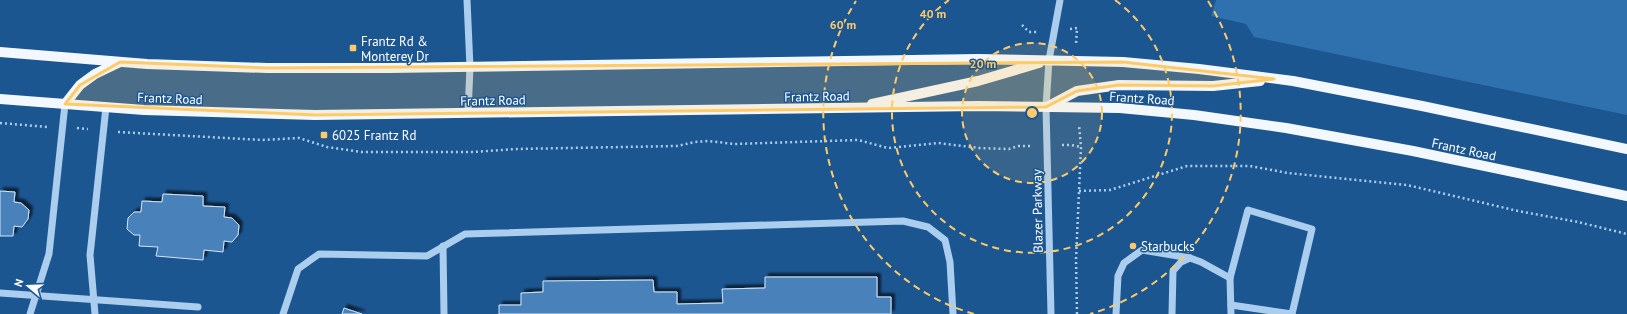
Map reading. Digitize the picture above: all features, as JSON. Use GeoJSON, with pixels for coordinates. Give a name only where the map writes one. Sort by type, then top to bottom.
{"type":"FeatureCollection","features":[{"type":"Feature","properties":{"kind":"main road"},"geometry":{"type":"LineString","coordinates":[[0,52],[120,62],[267,68],[978,59],[1123,62],[1199,69],[1274,79],[1422,106],[1627,149]]}},
{"type":"Feature","properties":{"kind":"main road"},"geometry":{"type":"LineString","coordinates":[[852,109],[978,81],[1049,60]]}},
{"type":"Feature","properties":{"kind":"main road"},"geometry":{"type":"LineString","coordinates":[[65,104],[80,85],[95,74],[120,62]]}},
{"type":"Feature","properties":{"kind":"main road"},"geometry":{"type":"LineString","coordinates":[[1046,107],[1077,90],[1119,86],[1213,86],[1274,79]]}},
{"type":"Feature","properties":{"kind":"main road","name":"Frantz Road"},"geometry":{"type":"LineString","coordinates":[[0,99],[106,107],[266,115],[852,109],[978,106],[1120,108],[1194,115],[1286,128],[1413,151],[1627,196]]}},
{"type":"Feature","properties":{"kind":"street"},"geometry":{"type":"LineString","coordinates":[[467,0],[470,66],[468,113]]}},
{"type":"Feature","properties":{"kind":"street","name":"Blazer Parkway"},"geometry":{"type":"LineString","coordinates":[[1052,314],[1046,107],[1049,60],[1060,0]]}},
{"type":"Feature","properties":{"kind":"street"},"geometry":{"type":"LineString","coordinates":[[30,314],[50,254],[65,104]]}},
{"type":"Feature","properties":{"kind":"street"},"geometry":{"type":"LineString","coordinates":[[95,314],[90,255],[106,107]]}},
{"type":"Feature","properties":{"kind":"street"},"geometry":{"type":"LineString","coordinates":[[1231,305],[1292,314],[1312,229],[1248,210],[1230,278],[1231,314]]}},
{"type":"Feature","properties":{"kind":"street"},"geometry":{"type":"LineString","coordinates":[[283,314],[298,269],[319,254],[427,256],[465,234],[902,222],[928,227],[945,240],[950,262],[953,314]]}},
{"type":"Feature","properties":{"kind":"street"},"geometry":{"type":"LineString","coordinates":[[443,246],[444,314]]}},
{"type":"Feature","properties":{"kind":"street"},"geometry":{"type":"LineString","coordinates":[[1116,314],[1118,276],[1124,263],[1142,250],[1190,258],[1201,262],[1230,278]]}},
{"type":"Feature","properties":{"kind":"street"},"geometry":{"type":"LineString","coordinates":[[1172,314],[1173,271],[1181,262],[1190,258]]}},
{"type":"Feature","properties":{"kind":"street"},"geometry":{"type":"LineString","coordinates":[[0,293],[198,306]]}},
{"type":"Feature","properties":{"kind":"path"},"geometry":{"type":"LineString","coordinates":[[0,123],[151,135],[262,140],[299,138],[327,147],[361,152],[474,152],[515,149],[677,146],[709,141],[734,144],[858,140],[888,148],[938,143],[979,148],[1009,149],[1018,146],[1071,145],[1081,147],[1076,260],[1077,314]]}},
{"type":"Feature","properties":{"kind":"path"},"geometry":{"type":"LineString","coordinates":[[1079,191],[1110,190],[1187,166],[1250,166],[1288,173],[1407,185],[1518,211],[1578,222],[1627,234]]}},
{"type":"Feature","properties":{"kind":"highlighted area"},"geometry":{"type":"Polygon","coordinates":[[[120,62],[267,68],[1123,62],[1274,79],[1213,86],[1119,85],[1077,91],[1046,107],[315,115],[65,104],[80,85],[120,62]]]}},
{"type":"Feature","properties":{"kind":"shaded area"},"geometry":{"type":"Polygon","coordinates":[[[1216,0],[1627,0],[1627,115],[1254,37],[1246,24],[1211,16],[1216,0]]]}},
{"type":"Feature","properties":{"kind":"building"},"geometry":{"type":"Polygon","coordinates":[[[0,191],[15,192],[14,202],[21,203],[29,210],[28,219],[22,227],[14,226],[13,236],[0,236],[0,191]]]}},
{"type":"Feature","properties":{"kind":"building"},"geometry":{"type":"Polygon","coordinates":[[[163,194],[203,196],[203,206],[225,207],[224,217],[232,218],[239,225],[238,235],[232,242],[224,241],[223,252],[204,250],[203,260],[156,256],[158,247],[139,246],[140,235],[134,235],[127,229],[128,218],[134,212],[141,212],[142,201],[162,202],[163,194]]]}},
{"type":"Feature","properties":{"kind":"building"},"geometry":{"type":"Polygon","coordinates":[[[765,277],[877,277],[877,297],[891,297],[891,314],[499,314],[499,305],[521,305],[521,293],[543,292],[543,281],[653,280],[654,292],[677,292],[677,304],[723,303],[722,289],[765,288],[765,277]]]}},
{"type":"Feature","properties":{"kind":"building"},"geometry":{"type":"Polygon","coordinates":[[[344,308],[362,314],[342,314],[344,308]]]}},
{"type":"Feature","properties":{"kind":"place","name":"Frantz Rd & Monterey Dr"},"geometry":{"type":"Point","coordinates":[353,48]}},
{"type":"Feature","properties":{"kind":"place","name":"6025 Frantz Rd"},"geometry":{"type":"Point","coordinates":[324,135]}},
{"type":"Feature","properties":{"kind":"place","name":"Starbucks"},"geometry":{"type":"Point","coordinates":[1133,246]}}]}
